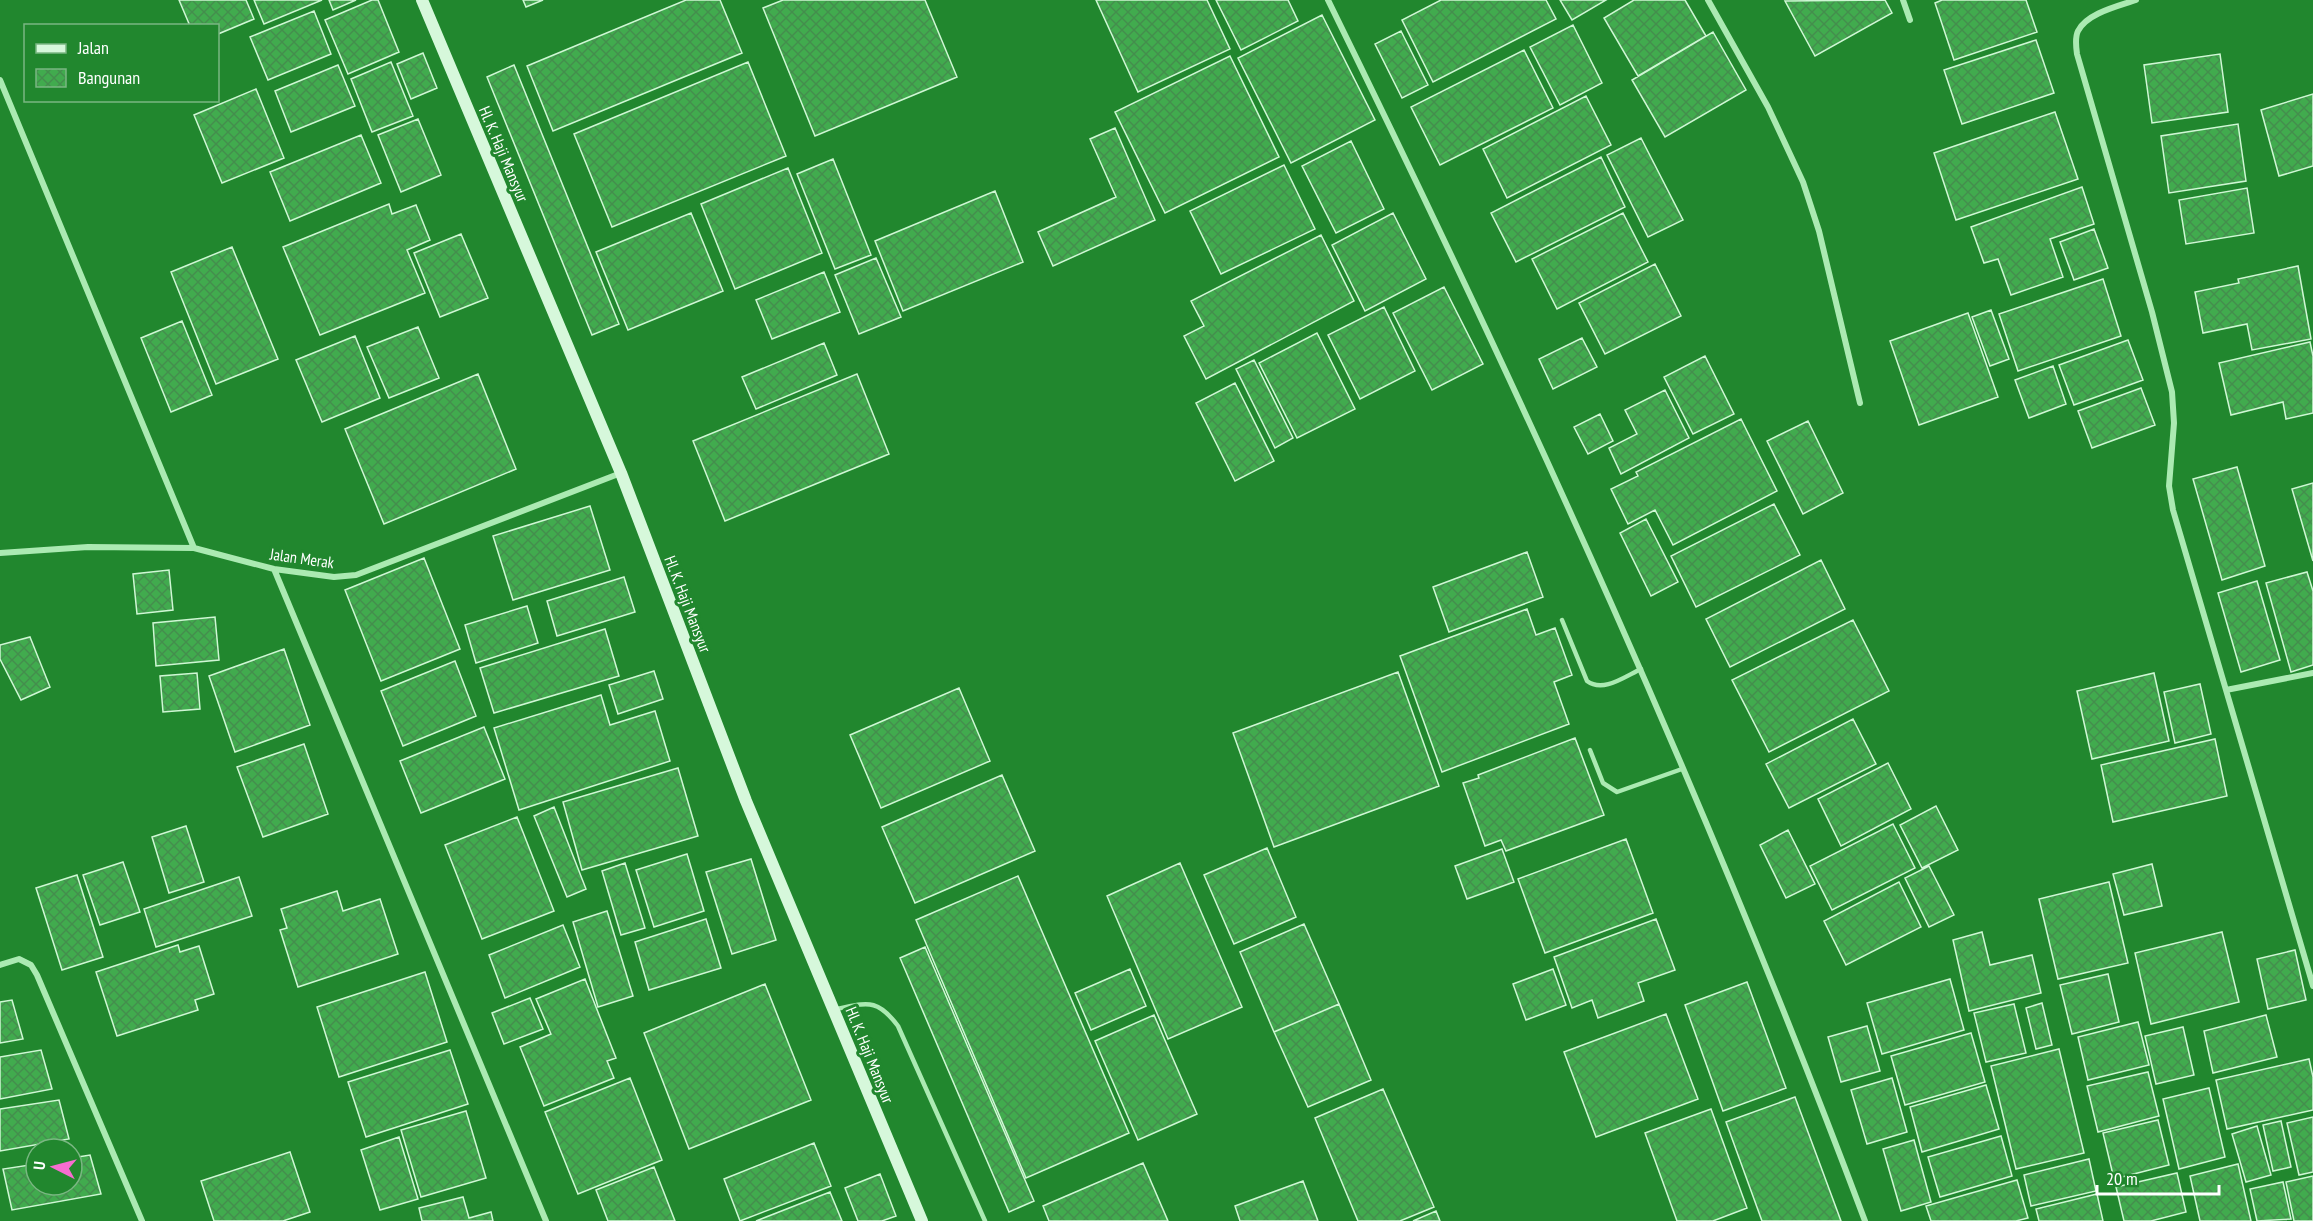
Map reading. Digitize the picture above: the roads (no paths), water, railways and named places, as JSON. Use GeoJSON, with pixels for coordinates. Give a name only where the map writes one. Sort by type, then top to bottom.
{"type":"FeatureCollection","features":[{"type":"Feature","properties":{"kind":"street","name":"Hl. K. Haji Mansyur"},"geometry":{"type":"LineString","coordinates":[[422,0],[621,473],[746,801],[922,1221]]}},
{"type":"Feature","properties":{"kind":"street"},"geometry":{"type":"LineString","coordinates":[[1328,0],[1420,187],[1641,669],[1813,1082],[1865,1221]]}},
{"type":"Feature","properties":{"kind":"street"},"geometry":{"type":"LineString","coordinates":[[1708,0],[1768,107],[1803,183],[1819,231],[1860,403]]}},
{"type":"Feature","properties":{"kind":"street"},"geometry":{"type":"LineString","coordinates":[[1903,0],[1910,20]]}},
{"type":"Feature","properties":{"kind":"street"},"geometry":{"type":"LineString","coordinates":[[2136,0],[2096,15],[2083,24],[2076,36],[2077,54],[2152,312],[2172,392],[2174,423],[2169,486],[2173,510],[2313,986]]}},
{"type":"Feature","properties":{"kind":"street"},"geometry":{"type":"LineString","coordinates":[[0,80],[194,548]]}},
{"type":"Feature","properties":{"kind":"street","name":"Jalan Merak"},"geometry":{"type":"LineString","coordinates":[[0,554],[88,547],[194,548],[274,569],[334,577],[356,574],[621,473]]}},
{"type":"Feature","properties":{"kind":"street"},"geometry":{"type":"LineString","coordinates":[[274,569],[546,1221]]}},
{"type":"Feature","properties":{"kind":"street"},"geometry":{"type":"LineString","coordinates":[[2226,690],[2313,673]]}},
{"type":"Feature","properties":{"kind":"street"},"geometry":{"type":"LineString","coordinates":[[0,965],[19,959],[31,966],[37,975],[142,1221]]}},
{"type":"Feature","properties":{"kind":"lane"},"geometry":{"type":"LineString","coordinates":[[1562,620],[1587,681],[1594,686],[1603,687],[1641,669]]}},
{"type":"Feature","properties":{"kind":"lane"},"geometry":{"type":"LineString","coordinates":[[1590,750],[1603,783],[1617,792],[1682,769]]}},
{"type":"Feature","properties":{"kind":"lane"},"geometry":{"type":"LineString","coordinates":[[833,1010],[873,1004],[886,1010],[898,1026],[985,1221]]}}]}
